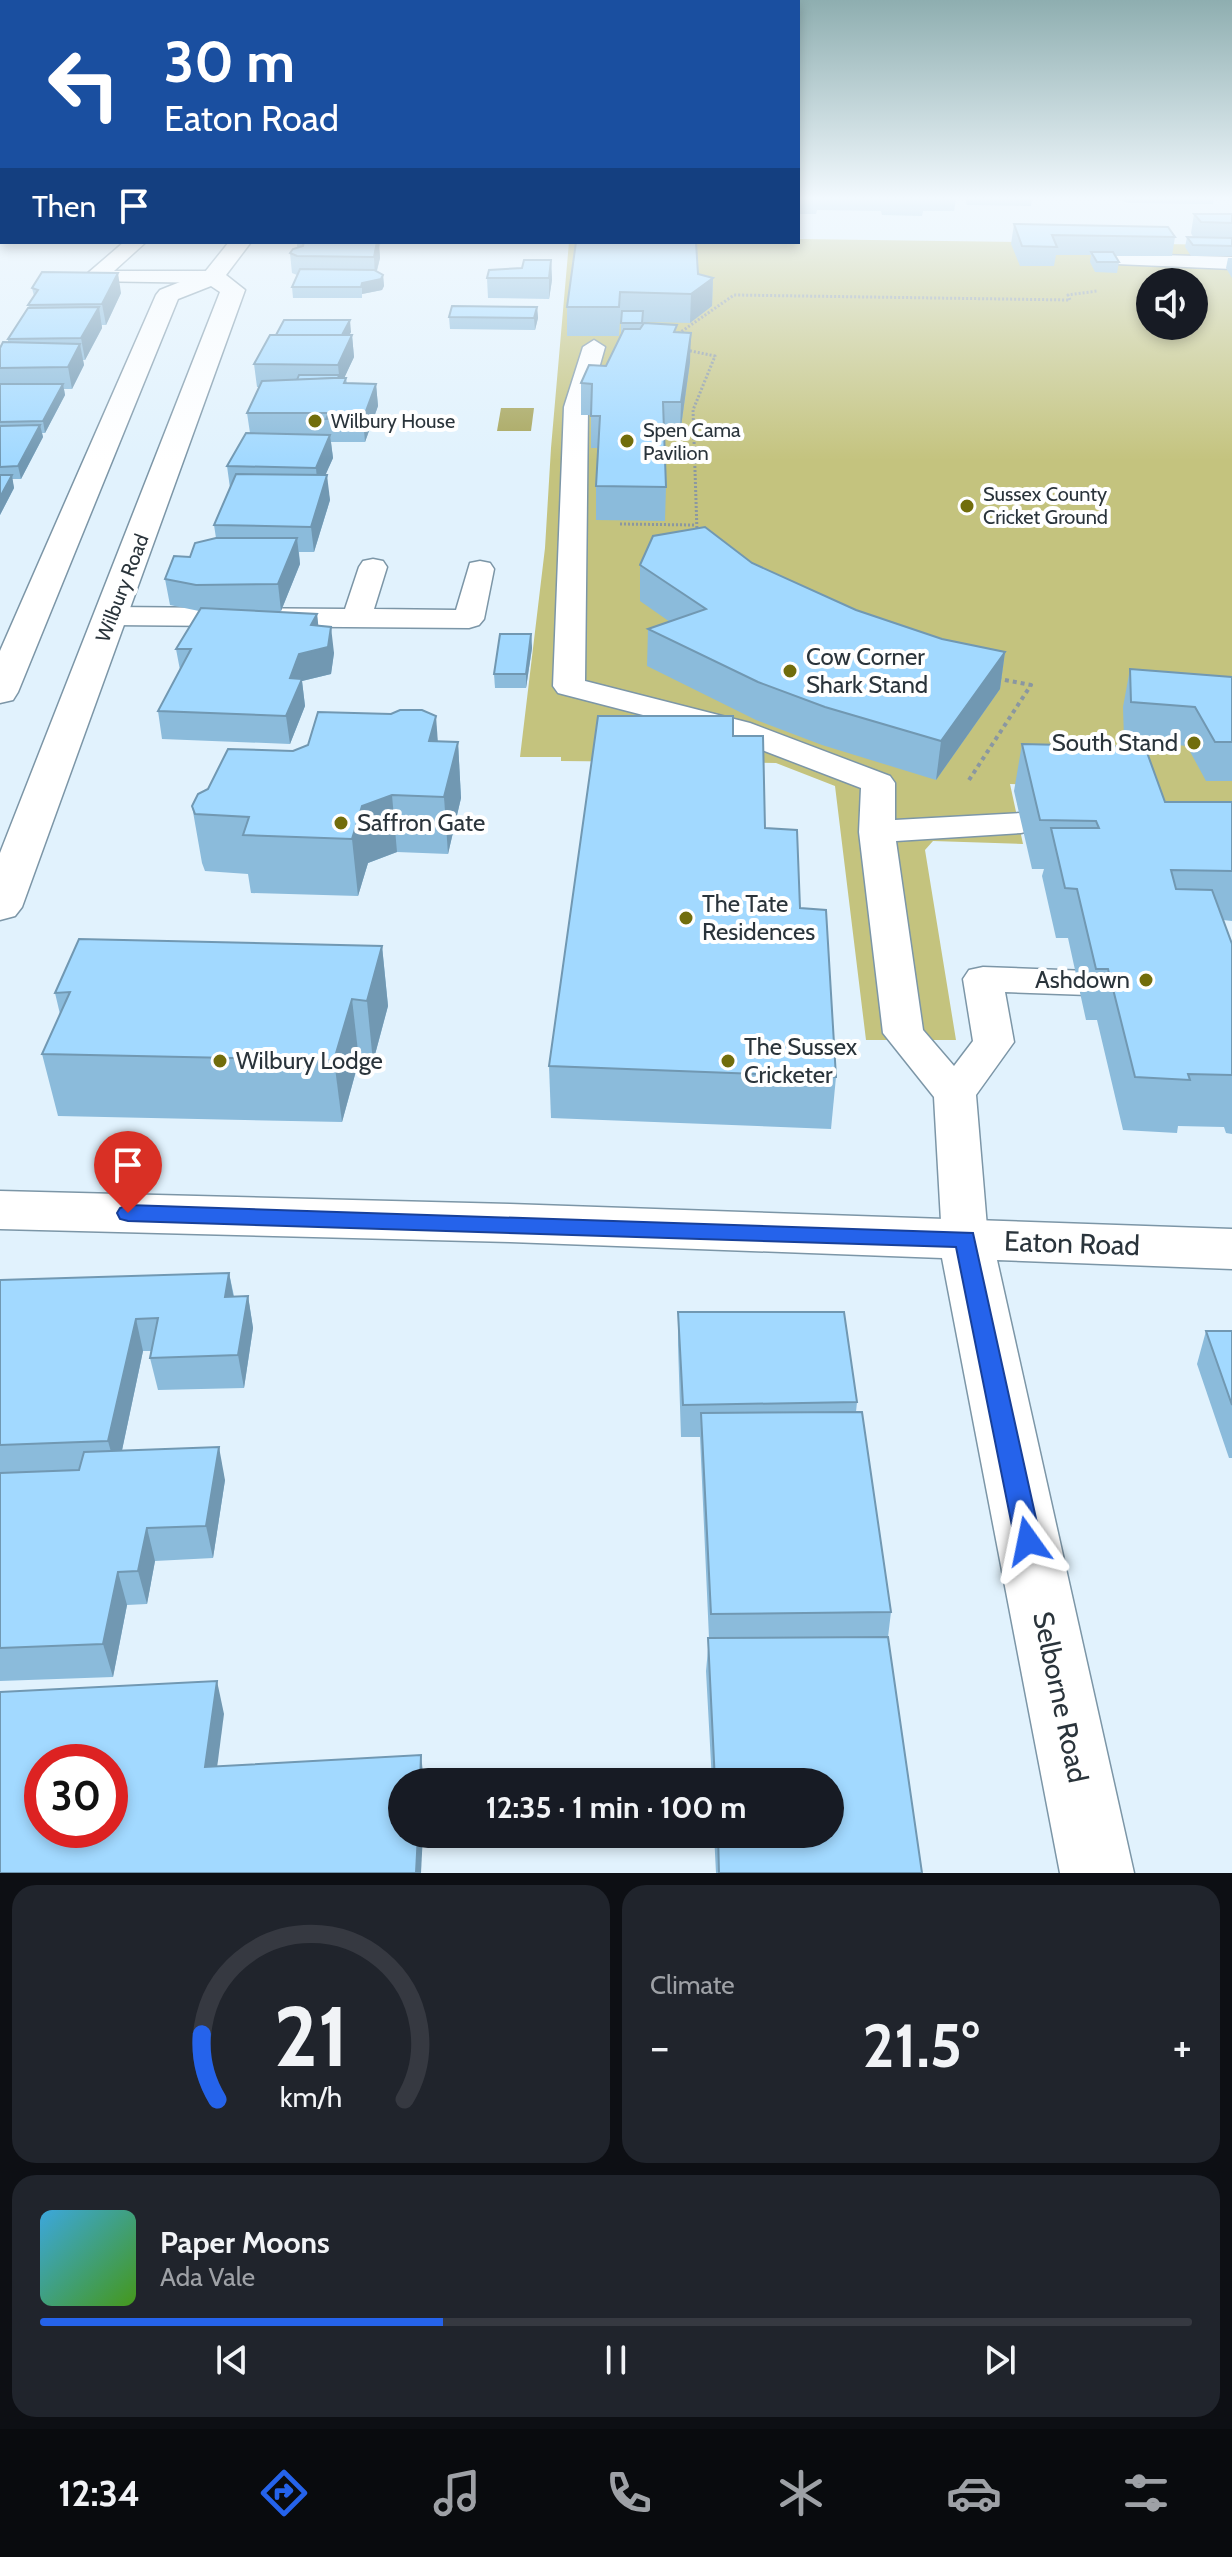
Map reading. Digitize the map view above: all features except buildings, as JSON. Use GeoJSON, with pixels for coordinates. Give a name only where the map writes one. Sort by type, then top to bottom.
{"type":"FeatureCollection","features":[{"type":"Feature","properties":{"kind":"street"},"geometry":{"type":"LineString","coordinates":[[0,692],[168,295],[189,286]]}},
{"type":"Feature","properties":{"kind":"street","name":"Wilbury Road"},"geometry":{"type":"LineString","coordinates":[[0,907],[233,290],[227,286]]}},
{"type":"Feature","properties":{"kind":"street","name":"Eaton Road"},"geometry":{"type":"LineString","coordinates":[[0,1210],[1232,1249]]}},
{"type":"Feature","properties":{"kind":"street","name":"Selborne Road"},"geometry":{"type":"LineString","coordinates":[[965,1239],[1097,1873]]}},
{"type":"Feature","properties":{"kind":"lane"},"geometry":{"type":"LineString","coordinates":[[594,347],[576,407],[569,686],[739,730],[878,783],[877,832],[903,1033],[955,1094],[965,1239]]}},
{"type":"Feature","properties":{"kind":"lane"},"geometry":{"type":"LineString","coordinates":[[357,618],[373,567]]}},
{"type":"Feature","properties":{"kind":"lane"},"geometry":{"type":"LineString","coordinates":[[112,616],[469,619],[480,569]]}},
{"type":"Feature","properties":{"kind":"lane"},"geometry":{"type":"LineString","coordinates":[[877,832],[1021,823]]}},
{"type":"Feature","properties":{"kind":"lane"},"geometry":{"type":"LineString","coordinates":[[955,1094],[994,1042],[983,979],[1088,983]]}},
{"type":"Feature","properties":{"kind":"path"},"geometry":{"type":"LineString","coordinates":[[672,338],[734,295],[1070,300],[1068,295],[1108,289]]}},
{"type":"Feature","properties":{"kind":"path"},"geometry":{"type":"LineString","coordinates":[[675,348],[715,356],[693,410],[695,525],[702,542]]}},
{"type":"Feature","properties":{"kind":"path"},"geometry":{"type":"LineString","coordinates":[[574,524],[695,525]]}},
{"type":"Feature","properties":{"kind":"path"},"geometry":{"type":"LineString","coordinates":[[939,827],[1031,685],[992,677]]}},
{"type":"Feature","properties":{"kind":"shaded area"},"geometry":{"type":"Polygon","coordinates":[[[565,286],[1136,286],[1136,340],[1208,340],[1208,286],[1232,286],[1232,849],[1181,847],[1159,787],[1010,784],[1023,844],[933,841],[925,850],[956,1040],[866,1040],[835,786],[776,763],[561,761],[561,757],[520,757],[545,548],[565,286]]]}},
{"type":"Feature","properties":{"kind":"shaded area"},"geometry":{"type":"Polygon","coordinates":[[[501,408],[534,408],[531,431],[497,431],[501,408]]]}},
{"type":"Feature","properties":{"kind":"place","name":"Wilbury House"},"geometry":{"type":"Point","coordinates":[315,421]}},
{"type":"Feature","properties":{"kind":"place","name":"Spen Cama Pavilion"},"geometry":{"type":"Point","coordinates":[627,441]}},
{"type":"Feature","properties":{"kind":"place","name":"Sussex County Cricket Ground"},"geometry":{"type":"Point","coordinates":[967,506]}},
{"type":"Feature","properties":{"kind":"place","name":"Cow Corner Shark Stand"},"geometry":{"type":"Point","coordinates":[790,671]}},
{"type":"Feature","properties":{"kind":"place","name":"South Stand"},"geometry":{"type":"Point","coordinates":[1194,743]}},
{"type":"Feature","properties":{"kind":"place","name":"Saffron Gate"},"geometry":{"type":"Point","coordinates":[341,823]}},
{"type":"Feature","properties":{"kind":"place","name":"The Tate Residences"},"geometry":{"type":"Point","coordinates":[686,918]}},
{"type":"Feature","properties":{"kind":"place","name":"Ashdown"},"geometry":{"type":"Point","coordinates":[1146,980]}},
{"type":"Feature","properties":{"kind":"place","name":"Wilbury Lodge"},"geometry":{"type":"Point","coordinates":[220,1061]}},
{"type":"Feature","properties":{"kind":"place","name":"The Sussex Cricketer"},"geometry":{"type":"Point","coordinates":[728,1061]}},
{"type":"Feature","properties":{"kind":"route"},"geometry":{"type":"LineString","coordinates":[[128,1213],[965,1239],[1028,1541]]}}]}
